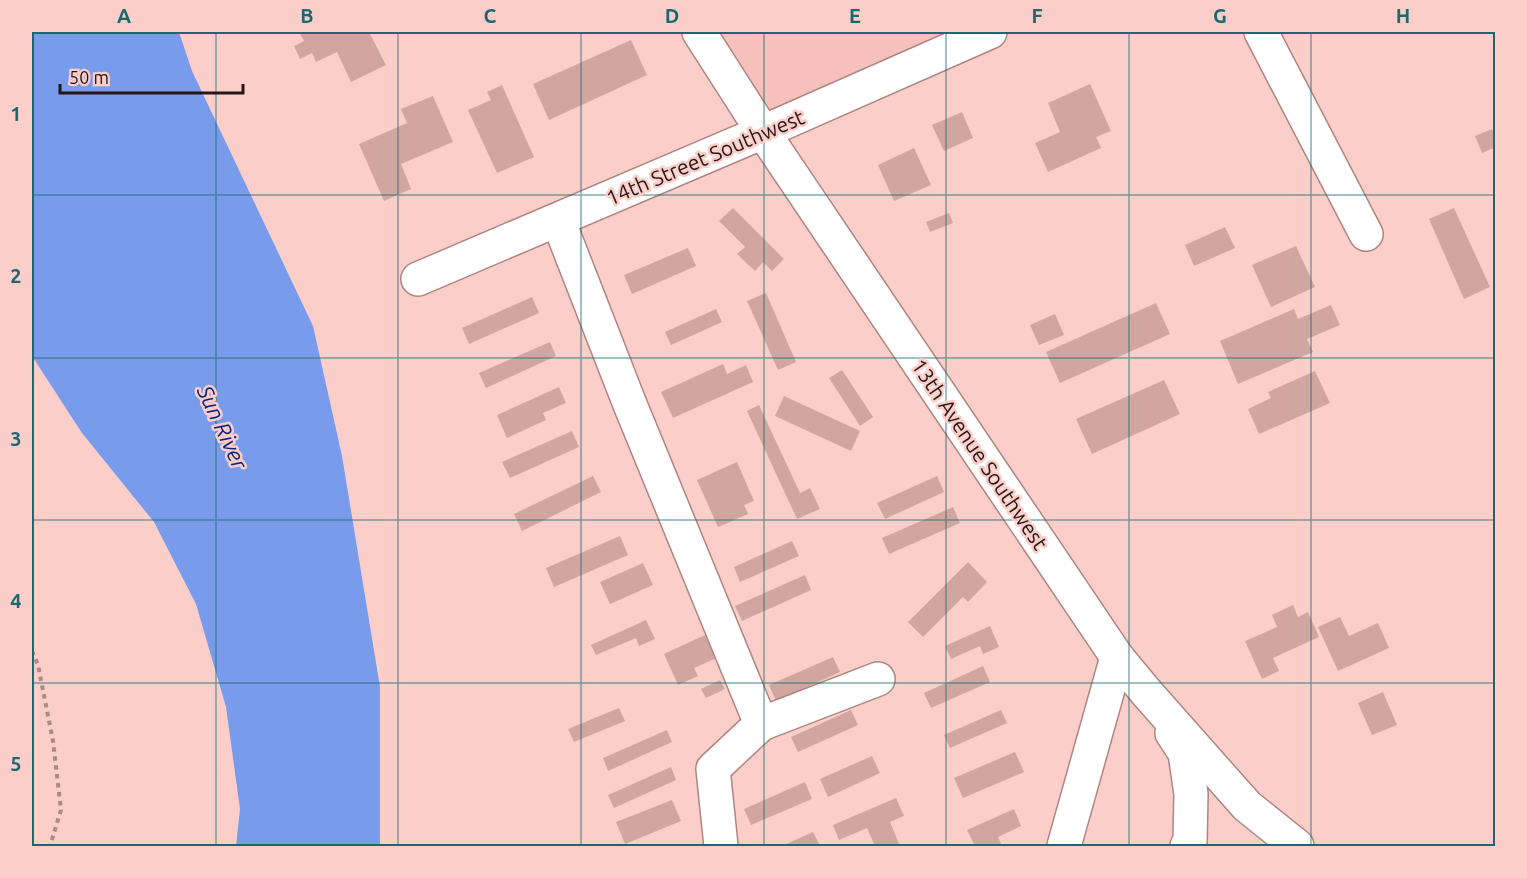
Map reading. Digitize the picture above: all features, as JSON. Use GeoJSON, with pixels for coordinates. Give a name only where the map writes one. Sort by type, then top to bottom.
{"type":"FeatureCollection","features":[{"type":"Feature","properties":{"kind":"street","name":"13th Avenue Southwest"},"geometry":{"type":"LineString","coordinates":[[699,32],[763,132],[1117,657],[1247,806],[1297,846]]}},
{"type":"Feature","properties":{"kind":"street","name":"14th Street Southwest"},"geometry":{"type":"LineString","coordinates":[[418,279],[763,132],[990,32]]}},
{"type":"Feature","properties":{"kind":"street"},"geometry":{"type":"LineString","coordinates":[[1261,32],[1366,234]]}},
{"type":"Feature","properties":{"kind":"street"},"geometry":{"type":"LineString","coordinates":[[558,219],[629,402],[761,724]]}},
{"type":"Feature","properties":{"kind":"street"},"geometry":{"type":"LineString","coordinates":[[1064,846],[1117,657]]}},
{"type":"Feature","properties":{"kind":"street"},"geometry":{"type":"LineString","coordinates":[[720,846],[713,769],[761,724],[878,679]]}},
{"type":"Feature","properties":{"kind":"street"},"geometry":{"type":"LineString","coordinates":[[1146,692],[1185,753],[1191,794],[1188,846]]}},
{"type":"Feature","properties":{"kind":"path"},"geometry":{"type":"LineString","coordinates":[[32,651],[38,665],[53,741],[61,810],[50,846]]}},
{"type":"Feature","properties":{"kind":"shaded area"},"geometry":{"type":"Polygon","coordinates":[[[699,32],[982,32],[763,132],[699,32]]]}},
{"type":"Feature","properties":{"kind":"water","name":"Sun River"},"geometry":{"type":"Polygon","coordinates":[[[32,32],[179,32],[192,71],[313,326],[342,456],[380,687],[380,846],[236,846],[240,809],[226,707],[196,604],[154,522],[82,433],[32,356],[32,32]]]}},
{"type":"Feature","properties":{"kind":"building"},"geometry":{"type":"Polygon","coordinates":[[[299,32],[369,32],[386,65],[351,82],[337,52],[316,62],[312,53],[300,59],[294,46],[304,41],[299,32]]]}},
{"type":"Feature","properties":{"kind":"building"},"geometry":{"type":"Polygon","coordinates":[[[631,40],[647,75],[549,120],[533,84],[631,40]]]}},
{"type":"Feature","properties":{"kind":"building"},"geometry":{"type":"Polygon","coordinates":[[[1090,84],[1111,131],[1096,137],[1101,148],[1048,172],[1035,143],[1060,132],[1048,103],[1090,84]]]}},
{"type":"Feature","properties":{"kind":"building"},"geometry":{"type":"Polygon","coordinates":[[[502,85],[534,157],[497,173],[468,110],[491,100],[487,92],[502,85]]]}},
{"type":"Feature","properties":{"kind":"building"},"geometry":{"type":"Polygon","coordinates":[[[433,96],[453,142],[401,164],[411,189],[384,201],[359,144],[407,123],[401,109],[433,96]]]}},
{"type":"Feature","properties":{"kind":"building"},"geometry":{"type":"Polygon","coordinates":[[[962,112],[973,138],[944,151],[932,125],[962,112]]]}},
{"type":"Feature","properties":{"kind":"building"},"geometry":{"type":"Polygon","coordinates":[[[1492,129],[1496,147],[1482,153],[1475,136],[1492,129]]]}},
{"type":"Feature","properties":{"kind":"building"},"geometry":{"type":"Polygon","coordinates":[[[914,148],[931,185],[894,201],[878,165],[914,148]]]}},
{"type":"Feature","properties":{"kind":"building"},"geometry":{"type":"Polygon","coordinates":[[[733,208],[784,259],[772,271],[763,262],[755,271],[737,254],[745,247],[719,221],[733,208]]]}},
{"type":"Feature","properties":{"kind":"building"},"geometry":{"type":"Polygon","coordinates":[[[1454,208],[1490,287],[1464,299],[1429,219],[1454,208]]]}},
{"type":"Feature","properties":{"kind":"building"},"geometry":{"type":"Polygon","coordinates":[[[949,213],[953,223],[930,232],[926,222],[949,213]]]}},
{"type":"Feature","properties":{"kind":"building"},"geometry":{"type":"Polygon","coordinates":[[[1225,227],[1235,248],[1194,266],[1185,245],[1225,227]]]}},
{"type":"Feature","properties":{"kind":"building"},"geometry":{"type":"Polygon","coordinates":[[[1296,246],[1315,287],[1271,307],[1252,265],[1296,246]]]}},
{"type":"Feature","properties":{"kind":"building"},"geometry":{"type":"Polygon","coordinates":[[[688,248],[696,266],[632,294],[624,275],[688,248]]]}},
{"type":"Feature","properties":{"kind":"building"},"geometry":{"type":"Polygon","coordinates":[[[766,293],[796,362],[778,370],[747,301],[766,293]]]}},
{"type":"Feature","properties":{"kind":"building"},"geometry":{"type":"Polygon","coordinates":[[[532,297],[539,313],[469,344],[462,328],[532,297]]]}},
{"type":"Feature","properties":{"kind":"building"},"geometry":{"type":"Polygon","coordinates":[[[1156,303],[1170,334],[1060,383],[1046,352],[1156,303]]]}},
{"type":"Feature","properties":{"kind":"building"},"geometry":{"type":"Polygon","coordinates":[[[1331,305],[1340,325],[1307,339],[1313,352],[1238,384],[1220,341],[1294,309],[1298,319],[1331,305]]]}},
{"type":"Feature","properties":{"kind":"building"},"geometry":{"type":"Polygon","coordinates":[[[716,309],[722,322],[671,345],[665,332],[716,309]]]}},
{"type":"Feature","properties":{"kind":"building"},"geometry":{"type":"Polygon","coordinates":[[[1055,314],[1064,335],[1039,345],[1030,325],[1055,314]]]}},
{"type":"Feature","properties":{"kind":"building"},"geometry":{"type":"Polygon","coordinates":[[[550,342],[556,356],[486,388],[479,373],[550,342]]]}},
{"type":"Feature","properties":{"kind":"building"},"geometry":{"type":"Polygon","coordinates":[[[723,364],[727,374],[746,365],[753,382],[673,418],[661,392],[723,364]]]}},
{"type":"Feature","properties":{"kind":"building"},"geometry":{"type":"Polygon","coordinates":[[[842,370],[873,417],[860,426],[829,378],[842,370]]]}},
{"type":"Feature","properties":{"kind":"building"},"geometry":{"type":"Polygon","coordinates":[[[1315,371],[1330,403],[1259,434],[1248,409],[1271,398],[1268,392],[1315,371]]]}},
{"type":"Feature","properties":{"kind":"building"},"geometry":{"type":"Polygon","coordinates":[[[1164,380],[1180,414],[1092,454],[1076,419],[1164,380]]]}},
{"type":"Feature","properties":{"kind":"building"},"geometry":{"type":"Polygon","coordinates":[[[559,387],[566,403],[543,413],[546,420],[507,438],[497,415],[559,387]]]}},
{"type":"Feature","properties":{"kind":"building"},"geometry":{"type":"Polygon","coordinates":[[[784,396],[860,431],[851,451],[775,416],[784,396]]]}},
{"type":"Feature","properties":{"kind":"building"},"geometry":{"type":"Polygon","coordinates":[[[759,405],[800,493],[810,488],[820,509],[797,519],[747,411],[759,405]]]}},
{"type":"Feature","properties":{"kind":"building"},"geometry":{"type":"Polygon","coordinates":[[[572,431],[579,447],[510,478],[502,462],[572,431]]]}},
{"type":"Feature","properties":{"kind":"building"},"geometry":{"type":"Polygon","coordinates":[[[737,462],[754,501],[744,505],[748,514],[718,527],[697,480],[737,462]]]}},
{"type":"Feature","properties":{"kind":"building"},"geometry":{"type":"Polygon","coordinates":[[[593,476],[601,492],[522,531],[514,514],[593,476]]]}},
{"type":"Feature","properties":{"kind":"building"},"geometry":{"type":"Polygon","coordinates":[[[937,476],[944,492],[885,519],[877,503],[937,476]]]}},
{"type":"Feature","properties":{"kind":"building"},"geometry":{"type":"Polygon","coordinates":[[[953,507],[960,523],[889,554],[882,538],[953,507]]]}},
{"type":"Feature","properties":{"kind":"building"},"geometry":{"type":"Polygon","coordinates":[[[620,536],[628,555],[554,587],[546,568],[620,536]]]}},
{"type":"Feature","properties":{"kind":"building"},"geometry":{"type":"Polygon","coordinates":[[[792,541],[799,556],[740,582],[734,567],[792,541]]]}},
{"type":"Feature","properties":{"kind":"building"},"geometry":{"type":"Polygon","coordinates":[[[968,562],[987,582],[968,602],[963,597],[923,637],[908,622],[968,562]]]}},
{"type":"Feature","properties":{"kind":"building"},"geometry":{"type":"Polygon","coordinates":[[[643,563],[653,585],[610,604],[600,582],[643,563]]]}},
{"type":"Feature","properties":{"kind":"building"},"geometry":{"type":"Polygon","coordinates":[[[805,575],[811,590],[742,621],[735,606],[805,575]]]}},
{"type":"Feature","properties":{"kind":"building"},"geometry":{"type":"Polygon","coordinates":[[[1293,605],[1298,617],[1308,612],[1319,637],[1273,658],[1279,671],[1262,679],[1245,641],[1277,627],[1272,615],[1293,605]]]}},
{"type":"Feature","properties":{"kind":"building"},"geometry":{"type":"Polygon","coordinates":[[[1340,617],[1349,636],[1378,623],[1389,648],[1338,671],[1318,627],[1340,617]]]}},
{"type":"Feature","properties":{"kind":"building"},"geometry":{"type":"Polygon","coordinates":[[[646,620],[655,639],[639,646],[636,638],[596,655],[591,645],[646,620]]]}},
{"type":"Feature","properties":{"kind":"building"},"geometry":{"type":"Polygon","coordinates":[[[990,626],[999,647],[983,654],[980,646],[951,659],[945,646],[990,626]]]}},
{"type":"Feature","properties":{"kind":"building"},"geometry":{"type":"Polygon","coordinates":[[[707,634],[717,658],[694,668],[698,676],[678,685],[664,654],[707,634]]]}},
{"type":"Feature","properties":{"kind":"building"},"geometry":{"type":"Polygon","coordinates":[[[833,657],[840,672],[776,701],[769,685],[833,657]]]}},
{"type":"Feature","properties":{"kind":"building"},"geometry":{"type":"Polygon","coordinates":[[[983,666],[990,682],[931,708],[924,693],[983,666]]]}},
{"type":"Feature","properties":{"kind":"building"},"geometry":{"type":"Polygon","coordinates":[[[720,680],[725,689],[706,698],[701,689],[720,680]]]}},
{"type":"Feature","properties":{"kind":"building"},"geometry":{"type":"Polygon","coordinates":[[[1383,692],[1397,725],[1372,735],[1358,703],[1383,692]]]}},
{"type":"Feature","properties":{"kind":"building"},"geometry":{"type":"Polygon","coordinates":[[[619,708],[625,721],[574,742],[568,729],[619,708]]]}},
{"type":"Feature","properties":{"kind":"building"},"geometry":{"type":"Polygon","coordinates":[[[851,710],[858,725],[798,752],[791,737],[851,710]]]}},
{"type":"Feature","properties":{"kind":"building"},"geometry":{"type":"Polygon","coordinates":[[[1001,710],[1007,723],[950,748],[944,735],[1001,710]]]}},
{"type":"Feature","properties":{"kind":"building"},"geometry":{"type":"Polygon","coordinates":[[[667,730],[672,742],[608,771],[603,758],[667,730]]]}},
{"type":"Feature","properties":{"kind":"building"},"geometry":{"type":"Polygon","coordinates":[[[1015,752],[1024,772],[963,798],[954,778],[1015,752]]]}},
{"type":"Feature","properties":{"kind":"building"},"geometry":{"type":"Polygon","coordinates":[[[872,756],[880,773],[828,797],[820,779],[872,756]]]}},
{"type":"Feature","properties":{"kind":"building"},"geometry":{"type":"Polygon","coordinates":[[[671,767],[676,780],[614,808],[608,795],[671,767]]]}},
{"type":"Feature","properties":{"kind":"building"},"geometry":{"type":"Polygon","coordinates":[[[805,782],[812,799],[751,825],[744,809],[805,782]]]}},
{"type":"Feature","properties":{"kind":"building"},"geometry":{"type":"Polygon","coordinates":[[[896,798],[904,816],[890,822],[899,844],[875,846],[867,828],[839,840],[833,825],[896,798]]]}},
{"type":"Feature","properties":{"kind":"building"},"geometry":{"type":"Polygon","coordinates":[[[672,800],[681,821],[625,844],[616,822],[672,800]]]}},
{"type":"Feature","properties":{"kind":"building"},"geometry":{"type":"Polygon","coordinates":[[[1014,809],[1021,826],[998,837],[1002,846],[975,846],[967,830],[1014,809]]]}},
{"type":"Feature","properties":{"kind":"building"},"geometry":{"type":"Polygon","coordinates":[[[813,832],[820,846],[782,846],[813,832]]]}}]}
